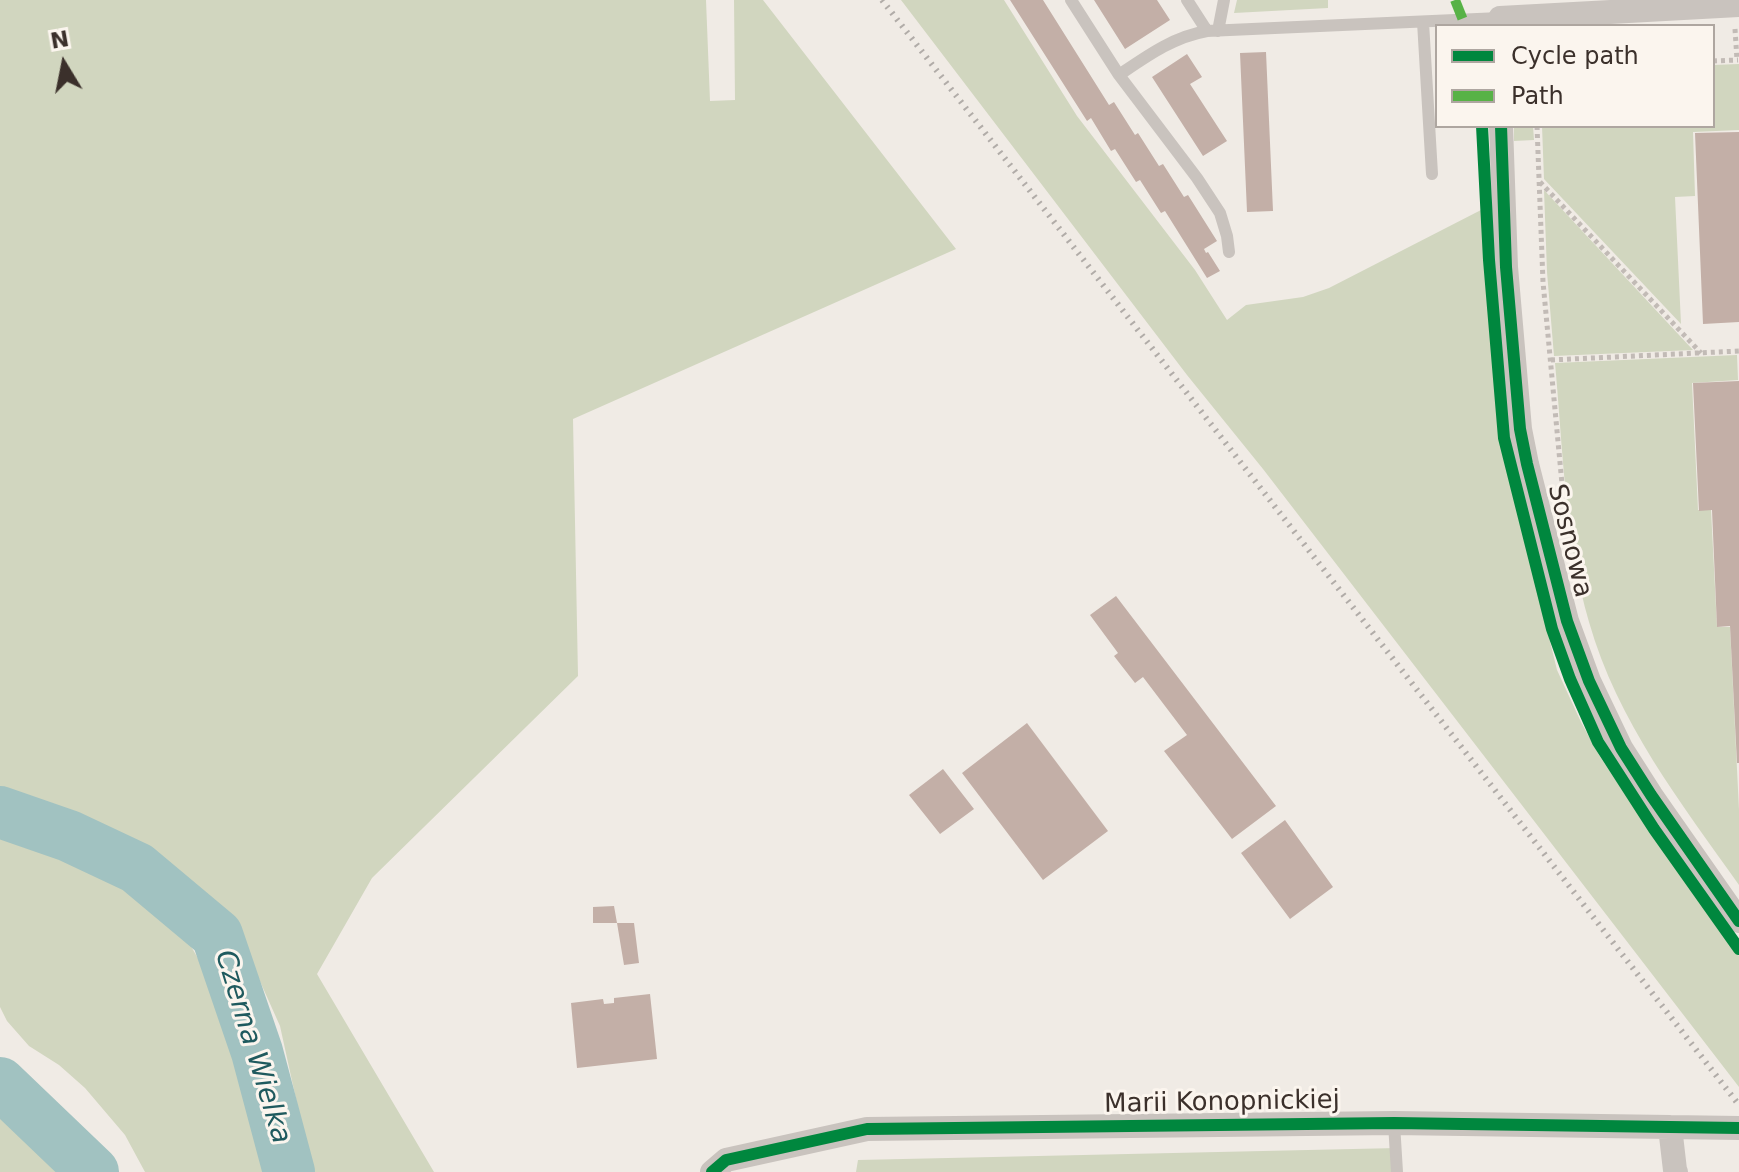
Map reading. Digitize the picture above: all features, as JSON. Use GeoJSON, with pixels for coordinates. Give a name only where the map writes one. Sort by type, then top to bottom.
{"type":"FeatureCollection","features":[{"type":"Feature","properties":{"kind":"street"},"geometry":{"type":"LineString","coordinates":[[1500,15],[1739,5]]}},
{"type":"Feature","properties":{"kind":"street","name":"Sosnowa"},"geometry":{"type":"LineString","coordinates":[[1501,128],[1506,267],[1520,429],[1567,621],[1589,681],[1631,765],[1739,921]]}},
{"type":"Feature","properties":{"kind":"street","name":"Marii Konopnickiej"},"geometry":{"type":"LineString","coordinates":[[712,1172],[726,1160],[867,1129],[1394,1123],[1739,1128]]}},
{"type":"Feature","properties":{"kind":"street"},"geometry":{"type":"LineString","coordinates":[[1670,1127],[1676,1172]]}},
{"type":"Feature","properties":{"kind":"lane"},"geometry":{"type":"LineString","coordinates":[[1071,0],[1119,75],[1220,213],[1229,252]]}},
{"type":"Feature","properties":{"kind":"lane"},"geometry":{"type":"LineString","coordinates":[[1187,0],[1212,31]]}},
{"type":"Feature","properties":{"kind":"lane"},"geometry":{"type":"LineString","coordinates":[[1212,31],[1224,0]]}},
{"type":"Feature","properties":{"kind":"lane"},"geometry":{"type":"LineString","coordinates":[[1119,75],[1166,44],[1189,35],[1212,31],[1423,22],[1500,15]]}},
{"type":"Feature","properties":{"kind":"lane"},"geometry":{"type":"LineString","coordinates":[[1423,22],[1432,174]]}},
{"type":"Feature","properties":{"kind":"lane"},"geometry":{"type":"LineString","coordinates":[[1394,1123],[1397,1172]]}},
{"type":"Feature","properties":{"kind":"path"},"geometry":{"type":"LineString","coordinates":[[1715,61],[1739,60]]}},
{"type":"Feature","properties":{"kind":"path"},"geometry":{"type":"LineString","coordinates":[[1537,128],[1543,282],[1563,491]]}},
{"type":"Feature","properties":{"kind":"path"},"geometry":{"type":"LineString","coordinates":[[1540,181],[1701,353]]}},
{"type":"Feature","properties":{"kind":"path"},"geometry":{"type":"LineString","coordinates":[[1551,360],[1739,351]]}},
{"type":"Feature","properties":{"kind":"green space"},"geometry":{"type":"Polygon","coordinates":[[[0,0],[706,0],[710,101],[735,100],[734,0],[763,0],[956,249],[573,419],[578,676],[372,878],[317,974],[434,1172],[312,1172],[280,1026],[233,921],[164,866],[113,834],[0,799],[0,0]]]}},
{"type":"Feature","properties":{"kind":"green space"},"geometry":{"type":"Polygon","coordinates":[[[901,0],[1004,0],[1077,116],[1195,270],[1227,320],[1246,305],[1303,297],[1329,288],[1481,210],[1501,442],[1557,670],[1599,755],[1739,956],[1739,1087],[1263,469],[1187,375],[901,0]]]}},
{"type":"Feature","properties":{"kind":"green space"},"geometry":{"type":"Polygon","coordinates":[[[1237,0],[1328,0],[1328,8],[1234,13],[1237,0]]]}},
{"type":"Feature","properties":{"kind":"green space"},"geometry":{"type":"Polygon","coordinates":[[[1739,64],[1739,130],[1693,132],[1695,196],[1675,197],[1681,324],[1544,179],[1542,128],[1715,128],[1715,65],[1739,64]]]}},
{"type":"Feature","properties":{"kind":"green space"},"geometry":{"type":"Polygon","coordinates":[[[1514,128],[1533,128],[1534,140],[1514,141],[1514,128]]]}},
{"type":"Feature","properties":{"kind":"green space"},"geometry":{"type":"Polygon","coordinates":[[[1544,190],[1693,350],[1554,356],[1544,190]]]}},
{"type":"Feature","properties":{"kind":"green space"},"geometry":{"type":"Polygon","coordinates":[[[1737,355],[1738,380],[1692,383],[1698,510],[1711,510],[1717,627],[1730,627],[1739,810],[1739,885],[1653,760],[1633,727],[1601,658],[1589,622],[1575,559],[1555,363],[1737,355]]]}},
{"type":"Feature","properties":{"kind":"green space"},"geometry":{"type":"Polygon","coordinates":[[[0,835],[23,847],[79,859],[136,885],[178,924],[210,979],[268,1172],[145,1172],[125,1135],[85,1088],[59,1065],[29,1046],[7,1021],[0,1007],[0,835]]]}},
{"type":"Feature","properties":{"kind":"green space"},"geometry":{"type":"Polygon","coordinates":[[[0,1114],[64,1168],[66,1172],[0,1172],[0,1114]]]}},
{"type":"Feature","properties":{"kind":"green space"},"geometry":{"type":"Polygon","coordinates":[[[1398,1148],[1400,1172],[856,1172],[858,1160],[1398,1148]]]}},
{"type":"Feature","properties":{"kind":"building"},"geometry":{"type":"Polygon","coordinates":[[[1010,0],[1043,0],[1109,105],[1114,102],[1159,166],[1163,164],[1184,197],[1188,195],[1217,241],[1204,249],[1220,271],[1207,278],[1165,211],[1161,213],[1140,180],[1136,182],[1115,149],[1111,151],[1091,118],[1087,121],[1010,0]]]}},
{"type":"Feature","properties":{"kind":"building"},"geometry":{"type":"Polygon","coordinates":[[[1094,0],[1157,0],[1170,20],[1125,49],[1094,0]]]}},
{"type":"Feature","properties":{"kind":"building"},"geometry":{"type":"Polygon","coordinates":[[[1266,52],[1273,211],[1247,212],[1240,53],[1266,52]]]}},
{"type":"Feature","properties":{"kind":"building"},"geometry":{"type":"Polygon","coordinates":[[[1187,54],[1202,77],[1190,84],[1227,141],[1203,156],[1152,77],[1187,54]]]}},
{"type":"Feature","properties":{"kind":"building"},"geometry":{"type":"Polygon","coordinates":[[[1739,132],[1739,322],[1703,324],[1695,133],[1739,132]]]}},
{"type":"Feature","properties":{"kind":"building"},"geometry":{"type":"Polygon","coordinates":[[[1739,381],[1737,763],[1730,626],[1717,627],[1712,510],[1699,511],[1693,383],[1739,381]]]}},
{"type":"Feature","properties":{"kind":"building"},"geometry":{"type":"Polygon","coordinates":[[[1116,596],[1276,806],[1232,839],[1164,751],[1187,735],[1143,677],[1135,683],[1114,656],[1118,653],[1090,615],[1116,596]]]}},
{"type":"Feature","properties":{"kind":"building"},"geometry":{"type":"Polygon","coordinates":[[[1027,723],[1108,831],[1043,880],[962,773],[1027,723]]]}},
{"type":"Feature","properties":{"kind":"building"},"geometry":{"type":"Polygon","coordinates":[[[943,769],[974,809],[940,834],[909,795],[943,769]]]}},
{"type":"Feature","properties":{"kind":"building"},"geometry":{"type":"Polygon","coordinates":[[[1285,820],[1333,887],[1290,919],[1241,853],[1285,820]]]}},
{"type":"Feature","properties":{"kind":"building"},"geometry":{"type":"Polygon","coordinates":[[[614,906],[617,923],[593,923],[593,907],[614,906]]]}},
{"type":"Feature","properties":{"kind":"building"},"geometry":{"type":"Polygon","coordinates":[[[617,923],[634,923],[639,963],[624,965],[617,923]]]}},
{"type":"Feature","properties":{"kind":"building"},"geometry":{"type":"Polygon","coordinates":[[[650,994],[657,1059],[577,1068],[571,1003],[603,999],[604,1004],[614,1003],[614,998],[650,994]]]}},
{"type":"Feature","properties":{"kind":"waterway","name":"Czerna Wielka"},"geometry":{"type":"LineString","coordinates":[[0,812],[69,836],[137,868],[217,935],[257,1052],[289,1172]]}},
{"type":"Feature","properties":{"kind":"waterway","name":"Czerna Wielka"},"geometry":{"type":"LineString","coordinates":[[0,1083],[93,1172]]}},
{"type":"Feature","properties":{"kind":"railway"},"geometry":{"type":"LineString","coordinates":[[882,0],[1739,1105]]}},
{"type":"Feature","properties":{"kind":"marked path"},"geometry":{"type":"LineString","coordinates":[[1455,0],[1463,20]]}},
{"type":"Feature","properties":{"kind":"cycle path"},"geometry":{"type":"LineString","coordinates":[[1482,128],[1489,260],[1504,438],[1552,629],[1598,742],[1654,829],[1739,949]]}},
{"type":"Feature","properties":{"kind":"cycle path"},"geometry":{"type":"LineString","coordinates":[[1501,128],[1506,267],[1520,429],[1567,621],[1589,681],[1621,748],[1739,921]]}},
{"type":"Feature","properties":{"kind":"cycle path"},"geometry":{"type":"LineString","coordinates":[[712,1172],[726,1160],[867,1129],[1394,1123],[1739,1128]]}}]}
